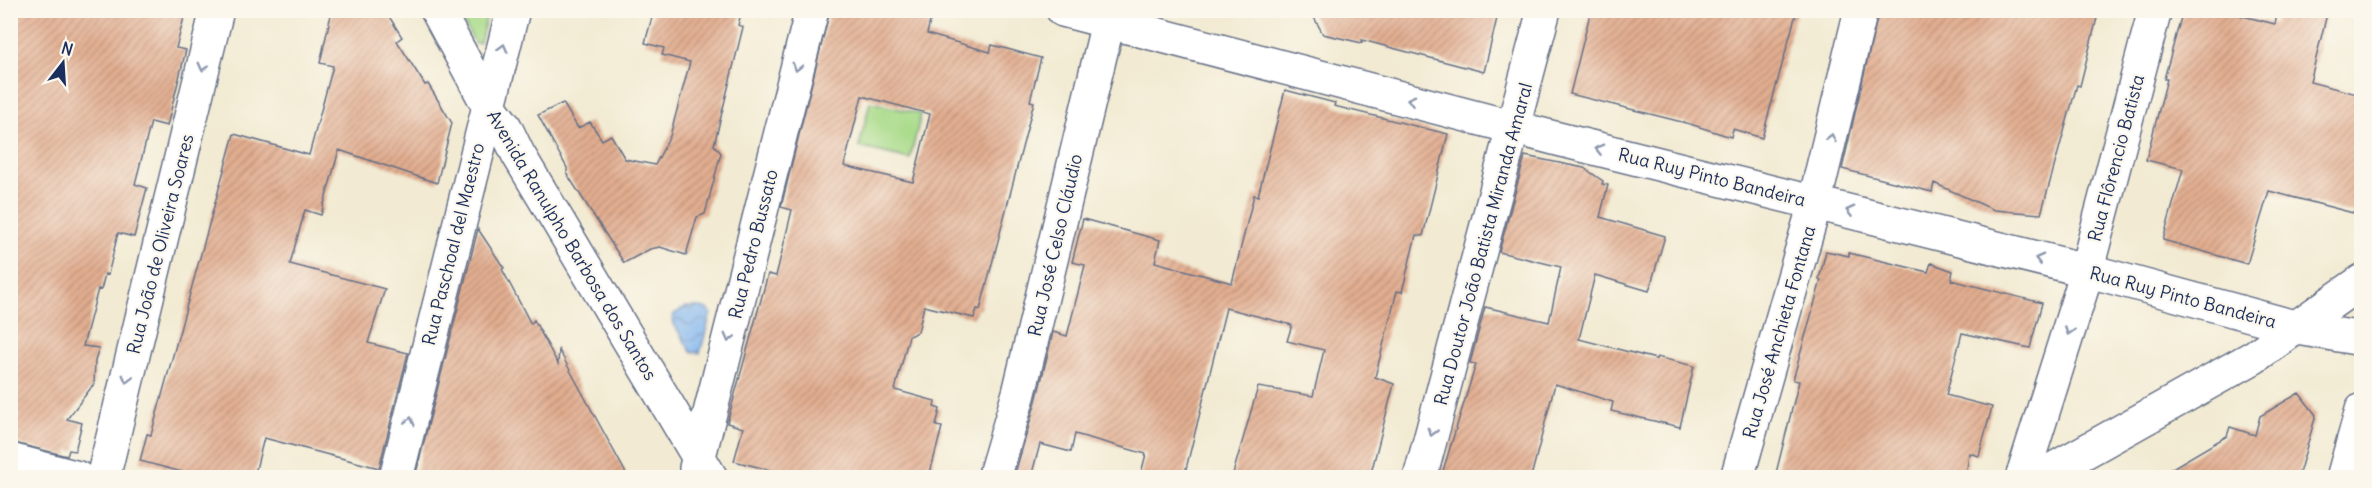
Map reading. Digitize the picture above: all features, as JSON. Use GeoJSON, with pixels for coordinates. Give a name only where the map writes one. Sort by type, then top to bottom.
{"type":"FeatureCollection","features":[{"type":"Feature","properties":{"kind":"street","name":"Rua João de Oliveira Soares"},"geometry":{"type":"LineString","coordinates":[[103,477],[217,10]]}},
{"type":"Feature","properties":{"kind":"street","name":"Avenida Ranulpho Barbosa dos Santos"},"geometry":{"type":"LineString","coordinates":[[437,10],[488,105],[504,127],[702,470]]}},
{"type":"Feature","properties":{"kind":"street","name":"Rua Paschoal del Maestro"},"geometry":{"type":"LineString","coordinates":[[396,477],[513,10]]}},
{"type":"Feature","properties":{"kind":"street","name":"Rua Pedro Bussato"},"geometry":{"type":"LineString","coordinates":[[702,470],[812,10]]}},
{"type":"Feature","properties":{"kind":"street","name":"Rua Ruy Pinto Bandeira"},"geometry":{"type":"LineString","coordinates":[[1063,10],[1109,16],[1514,128],[2086,271],[2298,328],[2361,339]]}},
{"type":"Feature","properties":{"kind":"street","name":"Rua Doutor João Batista Miranda Amaral"},"geometry":{"type":"LineString","coordinates":[[1420,477],[1544,10]]}},
{"type":"Feature","properties":{"kind":"street","name":"Rua José Anchieta Fontana"},"geometry":{"type":"LineString","coordinates":[[1737,477],[1815,202],[1861,10]]}},
{"type":"Feature","properties":{"kind":"street","name":"Rua Flôrencio Batista"},"geometry":{"type":"LineString","coordinates":[[2022,477],[2086,271],[2155,10]]}},
{"type":"Feature","properties":{"kind":"street","name":"Rua José Celso Cláudio"},"geometry":{"type":"LineString","coordinates":[[994,477],[1019,393],[1109,16]]}},
{"type":"Feature","properties":{"kind":"street"},"geometry":{"type":"LineString","coordinates":[[2038,477],[2254,357],[2298,328],[2361,281]]}},
{"type":"Feature","properties":{"kind":"street"},"geometry":{"type":"LineString","coordinates":[[2343,477],[2361,410]]}},
{"type":"Feature","properties":{"kind":"street"},"geometry":{"type":"LineString","coordinates":[[10,460],[78,477]]}},
{"type":"Feature","properties":{"kind":"green space"},"geometry":{"type":"Polygon","coordinates":[[[457,11],[488,11],[480,43],[475,43],[457,11]]]}},
{"type":"Feature","properties":{"kind":"green space"},"geometry":{"type":"Polygon","coordinates":[[[870,102],[921,114],[910,159],[859,147],[870,102]]]}},
{"type":"Feature","properties":{"kind":"water"},"geometry":{"type":"Polygon","coordinates":[[[686,307],[703,308],[711,313],[700,353],[691,352],[672,321],[674,314],[686,307]]]}},
{"type":"Feature","properties":{"kind":"building"},"geometry":{"type":"Polygon","coordinates":[[[10,10],[186,10],[176,48],[186,50],[167,126],[151,122],[135,184],[147,188],[134,237],[118,233],[108,275],[105,274],[101,290],[98,289],[83,346],[99,348],[95,361],[94,384],[67,419],[82,423],[75,451],[69,450],[67,456],[10,442],[10,10]]]}},
{"type":"Feature","properties":{"kind":"building"},"geometry":{"type":"Polygon","coordinates":[[[332,10],[385,10],[402,37],[397,41],[452,123],[437,183],[339,150],[321,215],[305,210],[290,264],[385,289],[368,343],[408,353],[379,468],[264,438],[254,477],[201,477],[140,461],[147,434],[151,435],[234,134],[309,155],[333,66],[320,63],[332,10]]]}},
{"type":"Feature","properties":{"kind":"building"},"geometry":{"type":"Polygon","coordinates":[[[654,10],[742,10],[738,25],[743,27],[714,145],[721,153],[705,214],[697,217],[686,255],[660,247],[650,249],[624,263],[567,174],[567,168],[538,115],[563,103],[578,128],[590,122],[602,140],[611,135],[625,159],[655,165],[670,136],[690,62],[662,55],[664,48],[645,43],[654,10]]]}},
{"type":"Feature","properties":{"kind":"building"},"geometry":{"type":"Polygon","coordinates":[[[830,10],[909,10],[931,17],[927,34],[990,52],[992,45],[1041,58],[1030,101],[1034,102],[980,310],[977,309],[974,318],[924,306],[918,332],[909,336],[895,390],[935,401],[934,407],[940,409],[936,426],[942,427],[929,477],[797,477],[734,461],[743,428],[727,423],[768,274],[776,276],[792,210],[781,207],[830,10]],[[862,96],[844,166],[913,182],[930,114],[862,96]]]}},
{"type":"Feature","properties":{"kind":"building"},"geometry":{"type":"Polygon","coordinates":[[[1310,10],[1499,10],[1484,72],[1362,40],[1362,43],[1323,34],[1310,10]]]}},
{"type":"Feature","properties":{"kind":"building"},"geometry":{"type":"Polygon","coordinates":[[[1591,10],[1797,10],[1762,138],[1733,129],[1731,137],[1690,124],[1570,94],[1591,10]]]}},
{"type":"Feature","properties":{"kind":"building"},"geometry":{"type":"Polygon","coordinates":[[[1879,10],[2099,10],[2080,86],[2077,85],[2041,214],[1994,210],[1934,183],[1932,192],[1842,169],[1879,10]]]}},
{"type":"Feature","properties":{"kind":"building"},"geometry":{"type":"Polygon","coordinates":[[[2183,10],[2219,10],[2275,24],[2278,10],[2328,10],[2310,82],[2361,95],[2361,198],[2357,214],[2269,191],[2247,264],[2163,240],[2183,169],[2146,160],[2167,79],[2164,79],[2183,10]]]}},
{"type":"Feature","properties":{"kind":"building"},"geometry":{"type":"Polygon","coordinates":[[[1285,90],[1335,103],[1334,106],[1448,134],[1423,236],[1416,235],[1402,292],[1397,291],[1375,377],[1394,384],[1370,477],[1232,477],[1258,387],[1313,396],[1324,350],[1287,341],[1292,325],[1226,308],[1184,477],[1140,477],[1146,454],[1075,434],[1071,452],[1040,444],[1031,477],[1014,477],[1053,332],[1067,336],[1085,265],[1072,262],[1083,219],[1160,240],[1155,262],[1232,283],[1254,195],[1258,196],[1285,90]]]}},
{"type":"Feature","properties":{"kind":"building"},"geometry":{"type":"Polygon","coordinates":[[[1525,156],[1584,168],[1603,181],[1602,184],[1608,185],[1600,217],[1665,236],[1649,291],[1595,275],[1579,339],[1656,359],[1657,357],[1694,366],[1680,427],[1611,411],[1613,402],[1555,384],[1531,477],[1441,477],[1476,364],[1470,363],[1485,307],[1549,322],[1561,267],[1499,252],[1525,156]]]}},
{"type":"Feature","properties":{"kind":"building"},"geometry":{"type":"Polygon","coordinates":[[[478,229],[504,268],[502,269],[531,324],[534,320],[558,364],[559,350],[628,477],[415,477],[478,229]]]}},
{"type":"Feature","properties":{"kind":"building"},"geometry":{"type":"Polygon","coordinates":[[[1826,251],[1849,256],[1849,253],[1928,272],[1931,263],[1953,271],[1951,280],[2042,303],[2030,348],[1962,333],[1946,395],[1992,407],[1979,456],[1969,453],[1966,477],[1775,477],[1799,381],[1793,380],[1821,280],[1819,279],[1826,251]]]}},
{"type":"Feature","properties":{"kind":"building"},"geometry":{"type":"Polygon","coordinates":[[[2299,393],[2316,415],[2298,477],[2157,477],[2227,436],[2230,427],[2255,435],[2260,416],[2299,393]]]}}]}
